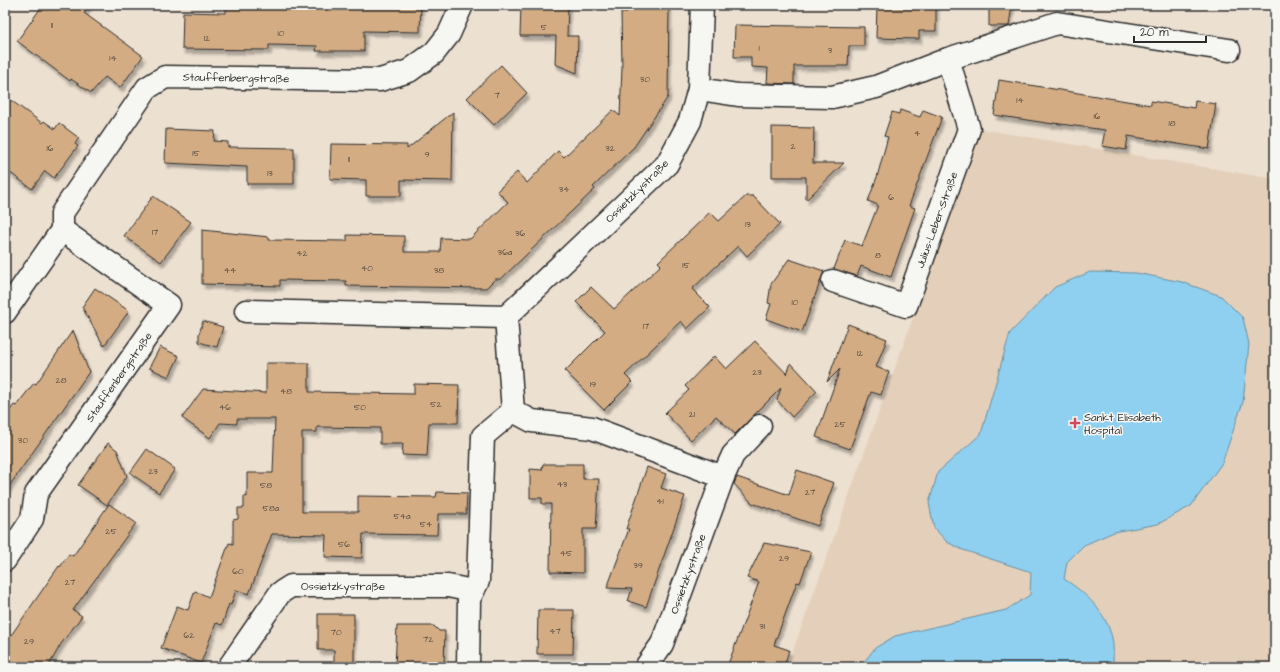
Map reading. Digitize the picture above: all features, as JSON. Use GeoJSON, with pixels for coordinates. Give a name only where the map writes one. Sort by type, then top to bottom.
{"type":"FeatureCollection","features":[{"type":"Feature","properties":{"kind":"street","name":"Stauffenbergstraße"},"geometry":{"type":"LineString","coordinates":[[5,560],[32,519],[36,494],[169,306],[62,230],[62,212],[147,88],[165,77],[380,80],[409,71],[434,53],[449,34],[462,5]]}},
{"type":"Feature","properties":{"kind":"street","name":"Ossietzkystraße"},"geometry":{"type":"LineString","coordinates":[[506,317],[667,164],[690,121],[699,88],[702,5]]}},
{"type":"Feature","properties":{"kind":"street"},"geometry":{"type":"LineString","coordinates":[[699,88],[738,95],[832,97],[876,87],[948,59],[1057,23],[1229,50]]}},
{"type":"Feature","properties":{"kind":"street","name":"Julius-Leber-Straße"},"geometry":{"type":"LineString","coordinates":[[833,281],[906,306],[969,129],[948,59]]}},
{"type":"Feature","properties":{"kind":"street"},"geometry":{"type":"LineString","coordinates":[[5,312],[62,230]]}},
{"type":"Feature","properties":{"kind":"street"},"geometry":{"type":"LineString","coordinates":[[246,311],[506,317],[513,411]]}},
{"type":"Feature","properties":{"kind":"street"},"geometry":{"type":"LineString","coordinates":[[513,411],[532,421],[592,428],[723,477]]}},
{"type":"Feature","properties":{"kind":"street"},"geometry":{"type":"LineString","coordinates":[[468,667],[469,599],[478,581],[483,436],[513,411]]}},
{"type":"Feature","properties":{"kind":"street","name":"Ossietzkystraße"},"geometry":{"type":"LineString","coordinates":[[646,667],[662,644],[723,477],[733,455],[760,426]]}},
{"type":"Feature","properties":{"kind":"street","name":"Ossietzkystraße"},"geometry":{"type":"LineString","coordinates":[[229,667],[280,593],[292,586],[448,586],[473,590]]}},
{"type":"Feature","properties":{"kind":"shaded area","name":"Sankt Elisabeth Hospital"},"geometry":{"type":"Polygon","coordinates":[[[981,129],[1275,179],[1275,667],[787,667],[981,129]]]}},
{"type":"Feature","properties":{"kind":"water"},"geometry":{"type":"Polygon","coordinates":[[[1090,272],[1136,273],[1182,282],[1221,296],[1243,318],[1249,344],[1243,402],[1222,463],[1191,506],[1158,524],[1114,532],[1084,545],[1067,562],[1064,579],[1080,590],[1094,604],[1105,620],[1109,629],[1113,644],[1113,666],[863,667],[864,662],[875,648],[895,636],[1006,610],[1030,595],[1031,572],[963,550],[947,542],[934,528],[929,503],[938,472],[981,434],[1010,333],[1055,287],[1090,272]]]}},
{"type":"Feature","properties":{"kind":"building"},"geometry":{"type":"Polygon","coordinates":[[[43,5],[89,5],[84,13],[143,56],[120,88],[105,77],[91,93],[71,79],[70,81],[17,41],[43,5]]]}},
{"type":"Feature","properties":{"kind":"building"},"geometry":{"type":"Polygon","coordinates":[[[226,5],[421,5],[420,32],[364,31],[364,51],[316,51],[317,46],[269,45],[269,50],[182,49],[183,12],[226,13],[226,5]]]}},
{"type":"Feature","properties":{"kind":"building"},"geometry":{"type":"Polygon","coordinates":[[[521,5],[568,5],[567,36],[578,36],[577,73],[555,64],[556,36],[520,36],[521,5]]]}},
{"type":"Feature","properties":{"kind":"building"},"geometry":{"type":"Polygon","coordinates":[[[626,5],[669,5],[668,97],[634,147],[593,187],[595,189],[501,279],[495,279],[486,288],[346,286],[346,281],[280,280],[280,286],[202,284],[202,230],[269,237],[269,240],[347,241],[347,235],[404,236],[404,252],[440,252],[441,238],[470,239],[508,202],[497,191],[517,172],[527,183],[558,151],[564,157],[613,110],[620,116],[622,67],[621,13],[626,13],[626,5]]]}},
{"type":"Feature","properties":{"kind":"building"},"geometry":{"type":"Polygon","coordinates":[[[877,5],[936,5],[936,31],[919,31],[919,39],[876,38],[877,5]]]}},
{"type":"Feature","properties":{"kind":"building"},"geometry":{"type":"Polygon","coordinates":[[[989,5],[1012,5],[1009,26],[989,26],[989,5]]]}},
{"type":"Feature","properties":{"kind":"building"},"geometry":{"type":"Polygon","coordinates":[[[735,25],[864,27],[864,46],[849,46],[848,66],[794,66],[794,84],[767,83],[768,68],[751,67],[751,57],[734,57],[735,25]]]}},
{"type":"Feature","properties":{"kind":"building"},"geometry":{"type":"Polygon","coordinates":[[[501,65],[527,93],[494,125],[467,98],[501,65]]]}},
{"type":"Feature","properties":{"kind":"building"},"geometry":{"type":"Polygon","coordinates":[[[999,80],[1151,105],[1151,101],[1194,108],[1195,101],[1216,104],[1209,149],[1128,136],[1126,150],[1102,146],[1105,130],[994,115],[999,80]]]}},
{"type":"Feature","properties":{"kind":"building"},"geometry":{"type":"Polygon","coordinates":[[[5,96],[42,123],[44,121],[55,129],[59,123],[79,138],[75,144],[78,146],[54,178],[45,171],[32,189],[5,169],[5,96]]]}},
{"type":"Feature","properties":{"kind":"building"},"geometry":{"type":"Polygon","coordinates":[[[900,110],[920,117],[923,110],[942,117],[909,206],[915,208],[891,277],[861,266],[857,276],[834,269],[845,240],[862,246],[878,205],[868,201],[877,177],[888,137],[884,136],[892,112],[899,114],[900,110]]]}},
{"type":"Feature","properties":{"kind":"building"},"geometry":{"type":"Polygon","coordinates":[[[453,112],[452,181],[401,180],[401,196],[366,196],[366,180],[330,179],[331,144],[407,145],[407,149],[453,112]]]}},
{"type":"Feature","properties":{"kind":"building"},"geometry":{"type":"Polygon","coordinates":[[[772,127],[814,128],[813,163],[844,163],[806,200],[806,177],[772,177],[772,127]]]}},
{"type":"Feature","properties":{"kind":"building"},"geometry":{"type":"Polygon","coordinates":[[[166,129],[215,131],[214,141],[228,142],[228,147],[294,148],[294,184],[247,184],[247,167],[165,163],[166,129]]]}},
{"type":"Feature","properties":{"kind":"building"},"geometry":{"type":"Polygon","coordinates":[[[153,196],[191,222],[161,262],[124,236],[153,196]]]}},
{"type":"Feature","properties":{"kind":"building"},"geometry":{"type":"Polygon","coordinates":[[[746,196],[753,196],[780,224],[747,256],[738,246],[692,289],[710,307],[687,329],[681,321],[625,375],[632,382],[604,410],[565,371],[605,331],[576,302],[591,287],[614,309],[661,265],[658,262],[710,212],[719,221],[746,196]]]}},
{"type":"Feature","properties":{"kind":"building"},"geometry":{"type":"Polygon","coordinates":[[[789,259],[824,271],[802,332],[766,319],[771,304],[768,303],[771,284],[789,259]]]}},
{"type":"Feature","properties":{"kind":"building"},"geometry":{"type":"Polygon","coordinates":[[[95,288],[129,311],[104,346],[82,307],[95,288]]]}},
{"type":"Feature","properties":{"kind":"building"},"geometry":{"type":"Polygon","coordinates":[[[203,321],[223,327],[217,347],[199,342],[199,334],[203,321]]]}},
{"type":"Feature","properties":{"kind":"building"},"geometry":{"type":"Polygon","coordinates":[[[848,324],[887,339],[876,367],[889,372],[881,395],[871,392],[850,449],[816,437],[840,369],[827,382],[848,324]]]}},
{"type":"Feature","properties":{"kind":"building"},"geometry":{"type":"Polygon","coordinates":[[[73,330],[89,372],[5,492],[5,417],[14,405],[16,406],[34,383],[36,384],[73,330]]]}},
{"type":"Feature","properties":{"kind":"building"},"geometry":{"type":"Polygon","coordinates":[[[755,341],[787,374],[791,363],[817,391],[792,417],[777,400],[781,388],[735,434],[716,416],[691,440],[665,413],[689,390],[685,386],[714,356],[726,369],[755,341]]]}},
{"type":"Feature","properties":{"kind":"building"},"geometry":{"type":"Polygon","coordinates":[[[160,347],[179,356],[169,377],[149,368],[160,347]]]}},
{"type":"Feature","properties":{"kind":"building"},"geometry":{"type":"Polygon","coordinates":[[[266,363],[309,363],[309,392],[414,394],[414,384],[459,385],[458,423],[429,423],[427,456],[402,455],[403,444],[380,444],[380,428],[317,427],[317,432],[302,432],[302,512],[358,512],[358,496],[436,497],[437,492],[467,493],[466,514],[438,514],[437,535],[363,534],[362,558],[325,557],[326,535],[272,534],[249,594],[236,590],[231,605],[229,604],[222,625],[216,623],[201,663],[161,648],[177,606],[188,610],[195,591],[209,597],[229,543],[233,544],[233,520],[238,519],[238,508],[244,508],[244,496],[247,497],[247,473],[273,473],[275,419],[237,419],[237,424],[220,423],[210,438],[182,418],[203,389],[266,393],[266,363]]]}},
{"type":"Feature","properties":{"kind":"building"},"geometry":{"type":"Polygon","coordinates":[[[108,443],[117,450],[127,476],[107,505],[78,485],[108,443]]]}},
{"type":"Feature","properties":{"kind":"building"},"geometry":{"type":"Polygon","coordinates":[[[147,449],[175,469],[159,493],[130,473],[147,449]]]}},
{"type":"Feature","properties":{"kind":"building"},"geometry":{"type":"Polygon","coordinates":[[[543,464],[583,464],[583,479],[599,479],[596,529],[583,529],[583,573],[550,572],[551,504],[542,504],[542,498],[530,498],[530,469],[542,470],[543,464]]]}},
{"type":"Feature","properties":{"kind":"building"},"geometry":{"type":"Polygon","coordinates":[[[647,467],[666,474],[661,488],[685,496],[646,607],[628,601],[632,589],[607,588],[629,529],[626,529],[647,467]]]}},
{"type":"Feature","properties":{"kind":"building"},"geometry":{"type":"Polygon","coordinates":[[[797,470],[834,483],[818,526],[752,503],[734,484],[737,477],[789,495],[797,470]]]}},
{"type":"Feature","properties":{"kind":"building"},"geometry":{"type":"Polygon","coordinates":[[[109,504],[136,523],[73,610],[82,616],[61,644],[48,667],[5,667],[5,644],[59,566],[60,567],[69,554],[73,556],[109,504]]]}},
{"type":"Feature","properties":{"kind":"building"},"geometry":{"type":"Polygon","coordinates":[[[764,543],[811,552],[800,583],[797,582],[774,645],[789,650],[784,667],[727,667],[759,582],[747,578],[764,543]]]}},
{"type":"Feature","properties":{"kind":"building"},"geometry":{"type":"Polygon","coordinates":[[[538,610],[574,610],[573,654],[537,654],[538,610]]]}},
{"type":"Feature","properties":{"kind":"building"},"geometry":{"type":"Polygon","coordinates":[[[318,614],[354,614],[354,667],[334,667],[334,650],[318,650],[318,614]]]}},
{"type":"Feature","properties":{"kind":"building"},"geometry":{"type":"Polygon","coordinates":[[[397,626],[434,626],[439,631],[445,631],[444,665],[395,667],[397,626]]]}},
{"type":"Feature","properties":{"kind":"place","name":"Sankt Elisabeth Hospital"},"geometry":{"type":"Point","coordinates":[1075,423]}}]}
